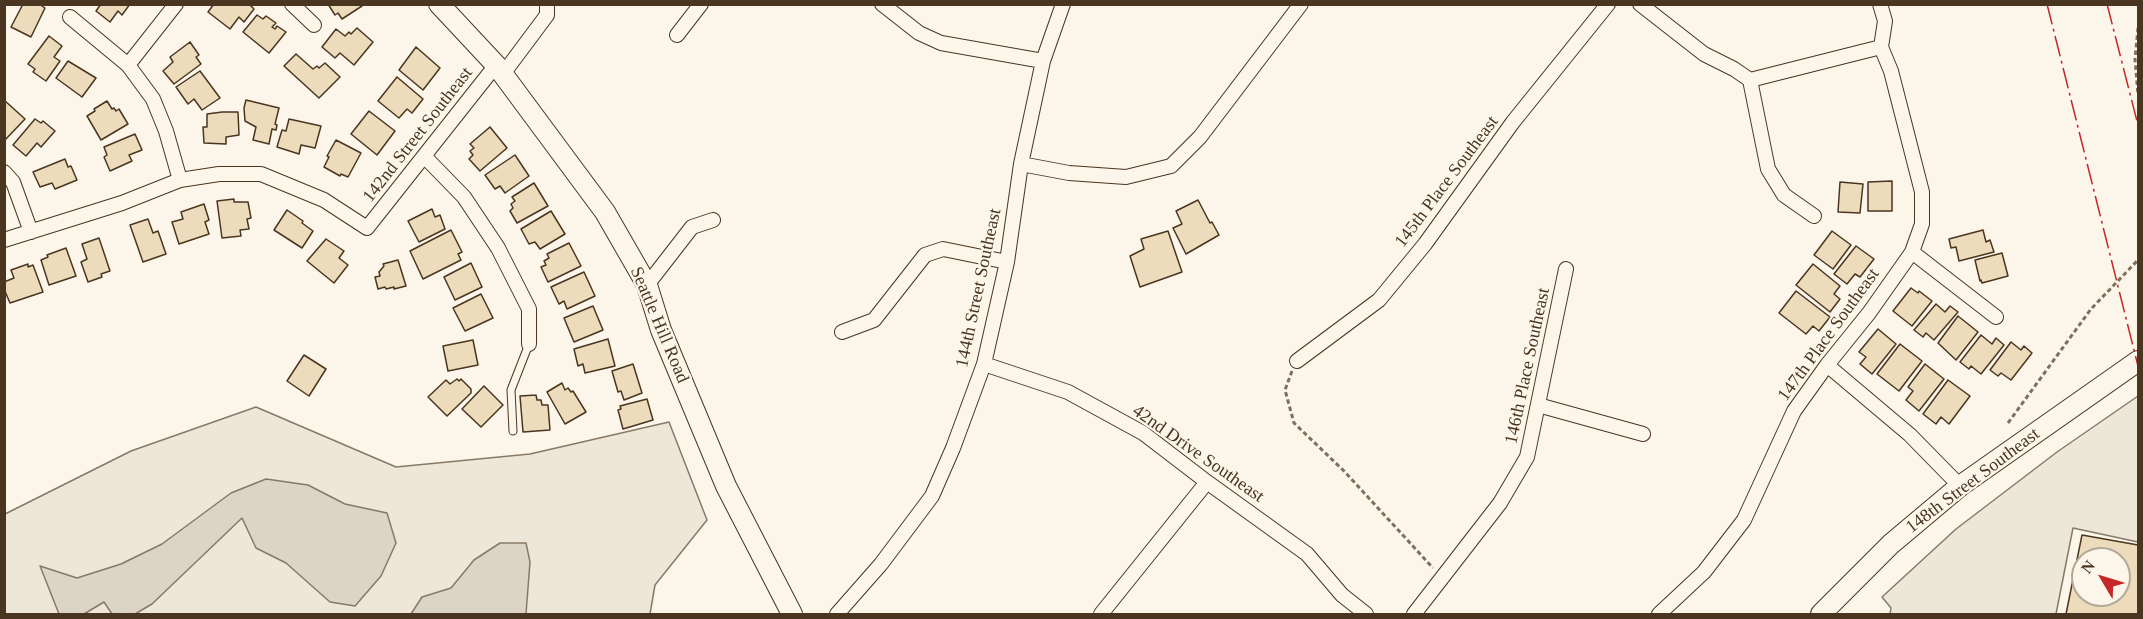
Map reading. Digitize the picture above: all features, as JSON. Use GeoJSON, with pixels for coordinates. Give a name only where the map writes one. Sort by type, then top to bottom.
{"type":"FeatureCollection","features":[{"type":"Feature","properties":{"kind":"main road","name":"Seattle Hill Road"},"geometry":{"type":"LineString","coordinates":[[440,4],[500,70],[605,212],[647,285],[661,330],[726,486],[792,615]]}},
{"type":"Feature","properties":{"kind":"main road","name":"148th Street Southeast"},"geometry":{"type":"LineString","coordinates":[[1821,615],[1891,544],[1960,486],[2139,362]]}},
{"type":"Feature","properties":{"kind":"street"},"geometry":{"type":"LineString","coordinates":[[128,65],[176,4]]}},
{"type":"Feature","properties":{"kind":"street"},"geometry":{"type":"LineString","coordinates":[[292,4],[314,25]]}},
{"type":"Feature","properties":{"kind":"street","name":"142nd Street Southeast"},"geometry":{"type":"LineString","coordinates":[[180,180],[219,174],[261,174],[324,200],[367,228],[424,156],[547,15],[547,4]]}},
{"type":"Feature","properties":{"kind":"street"},"geometry":{"type":"LineString","coordinates":[[677,35],[701,4]]}},
{"type":"Feature","properties":{"kind":"street"},"geometry":{"type":"LineString","coordinates":[[882,4],[919,33],[941,43],[1043,62]]}},
{"type":"Feature","properties":{"kind":"street","name":"144th Street Southeast"},"geometry":{"type":"LineString","coordinates":[[837,615],[881,564],[932,496],[953,448],[984,364],[1006,262],[1021,164],[1043,62],[1063,4]]}},
{"type":"Feature","properties":{"kind":"street"},"geometry":{"type":"LineString","coordinates":[[1021,164],[1069,173],[1126,177],[1171,166],[1200,137],[1301,4]]}},
{"type":"Feature","properties":{"kind":"street","name":"145th Place Southeast"},"geometry":{"type":"LineString","coordinates":[[1297,361],[1379,300],[1425,244],[1513,122],[1608,4]]}},
{"type":"Feature","properties":{"kind":"street"},"geometry":{"type":"LineString","coordinates":[[1640,4],[1704,54],[1734,69],[1749,80],[1768,169],[1784,195],[1814,216]]}},
{"type":"Feature","properties":{"kind":"street"},"geometry":{"type":"LineString","coordinates":[[1749,80],[1881,47],[1885,21],[1880,4]]}},
{"type":"Feature","properties":{"kind":"street"},"geometry":{"type":"LineString","coordinates":[[4,240],[122,203],[180,180],[166,131],[153,99],[128,65],[70,17]]}},
{"type":"Feature","properties":{"kind":"street","name":"147th Place Southeast"},"geometry":{"type":"LineString","coordinates":[[1659,615],[1704,572],[1744,520],[1794,411],[1869,313],[1912,252],[1922,224],[1922,192],[1892,71],[1881,47]]}},
{"type":"Feature","properties":{"kind":"street"},"geometry":{"type":"LineString","coordinates":[[424,156],[464,197],[498,248],[529,309],[529,344]]}},
{"type":"Feature","properties":{"kind":"street"},"geometry":{"type":"LineString","coordinates":[[4,172],[13,182],[31,232]]}},
{"type":"Feature","properties":{"kind":"street"},"geometry":{"type":"LineString","coordinates":[[647,285],[692,227],[713,220]]}},
{"type":"Feature","properties":{"kind":"street"},"geometry":{"type":"LineString","coordinates":[[842,332],[873,320],[926,255],[943,249],[1006,262]]}},
{"type":"Feature","properties":{"kind":"street"},"geometry":{"type":"LineString","coordinates":[[1912,252],[1996,317]]}},
{"type":"Feature","properties":{"kind":"street","name":"146th Place Southeast"},"geometry":{"type":"LineString","coordinates":[[1414,615],[1500,503],[1527,457],[1566,269]]}},
{"type":"Feature","properties":{"kind":"street","name":"42nd Drive Southeast"},"geometry":{"type":"LineString","coordinates":[[984,364],[1068,392],[1143,433],[1307,554],[1342,596],[1366,615]]}},
{"type":"Feature","properties":{"kind":"street"},"geometry":{"type":"LineString","coordinates":[[1827,365],[1910,435],[1960,486]]}},
{"type":"Feature","properties":{"kind":"street"},"geometry":{"type":"LineString","coordinates":[[1538,405],[1643,434]]}},
{"type":"Feature","properties":{"kind":"street"},"geometry":{"type":"LineString","coordinates":[[1101,615],[1207,482]]}},
{"type":"Feature","properties":{"kind":"lane"},"geometry":{"type":"LineString","coordinates":[[513,431],[511,390],[529,344]]}},
{"type":"Feature","properties":{"kind":"path"},"geometry":{"type":"LineString","coordinates":[[2139,28],[2135,59],[2139,95]]}},
{"type":"Feature","properties":{"kind":"path"},"geometry":{"type":"LineString","coordinates":[[2008,423],[2091,309],[2139,260]]}},
{"type":"Feature","properties":{"kind":"path"},"geometry":{"type":"LineString","coordinates":[[1297,361],[1285,390],[1294,423],[1344,471],[1442,578]]}},
{"type":"Feature","properties":{"kind":"shaded area"},"geometry":{"type":"Polygon","coordinates":[[[2138,396],[2138,542],[2073,528],[2056,614],[1890,614],[1891,608],[1882,597],[1956,529],[2057,452],[2138,396]]]}},
{"type":"Feature","properties":{"kind":"shaded area"},"geometry":{"type":"Polygon","coordinates":[[[256,407],[396,467],[530,454],[669,422],[707,520],[655,585],[650,614],[5,614],[5,514],[131,451],[256,407]]]}},
{"type":"Feature","properties":{"kind":"shaded area"},"geometry":{"type":"Polygon","coordinates":[[[266,479],[308,485],[345,504],[387,513],[396,543],[381,576],[355,606],[330,602],[286,563],[256,548],[242,518],[152,604],[135,614],[112,614],[104,602],[84,614],[59,614],[40,566],[77,578],[121,564],[162,544],[231,493],[266,479]]]}},
{"type":"Feature","properties":{"kind":"shaded area"},"geometry":{"type":"Polygon","coordinates":[[[500,543],[526,543],[530,562],[526,614],[411,614],[422,597],[451,588],[474,560],[500,543]]]}},
{"type":"Feature","properties":{"kind":"building"},"geometry":{"type":"Polygon","coordinates":[[[23,4],[39,4],[45,8],[31,37],[11,27],[23,4]]]}},
{"type":"Feature","properties":{"kind":"building"},"geometry":{"type":"Polygon","coordinates":[[[101,4],[130,4],[122,15],[118,11],[110,22],[96,11],[101,4]]]}},
{"type":"Feature","properties":{"kind":"building"},"geometry":{"type":"Polygon","coordinates":[[[214,4],[249,4],[254,9],[244,22],[239,17],[230,29],[208,12],[214,4]]]}},
{"type":"Feature","properties":{"kind":"building"},"geometry":{"type":"Polygon","coordinates":[[[328,4],[361,4],[362,6],[342,19],[338,13],[335,15],[328,4]]]}},
{"type":"Feature","properties":{"kind":"building"},"geometry":{"type":"Polygon","coordinates":[[[257,15],[263,19],[266,16],[276,23],[272,27],[275,29],[277,26],[286,32],[269,53],[243,32],[257,15]]]}},
{"type":"Feature","properties":{"kind":"building"},"geometry":{"type":"Polygon","coordinates":[[[357,28],[373,42],[354,65],[340,53],[335,58],[322,47],[336,29],[345,36],[357,28]]]}},
{"type":"Feature","properties":{"kind":"building"},"geometry":{"type":"Polygon","coordinates":[[[49,36],[62,46],[54,57],[60,61],[46,81],[33,72],[35,69],[28,64],[49,36]]]}},
{"type":"Feature","properties":{"kind":"building"},"geometry":{"type":"Polygon","coordinates":[[[190,42],[199,55],[196,57],[201,64],[174,84],[163,71],[173,62],[170,57],[190,42]]]}},
{"type":"Feature","properties":{"kind":"building"},"geometry":{"type":"Polygon","coordinates":[[[416,47],[440,68],[423,90],[399,70],[416,47]]]}},
{"type":"Feature","properties":{"kind":"building"},"geometry":{"type":"Polygon","coordinates":[[[296,54],[313,69],[325,63],[340,77],[319,98],[284,66],[296,54]]]}},
{"type":"Feature","properties":{"kind":"building"},"geometry":{"type":"Polygon","coordinates":[[[68,61],[96,78],[82,97],[56,78],[68,61]]]}},
{"type":"Feature","properties":{"kind":"building"},"geometry":{"type":"Polygon","coordinates":[[[200,71],[220,98],[202,110],[194,99],[188,104],[176,87],[200,71]]]}},
{"type":"Feature","properties":{"kind":"building"},"geometry":{"type":"Polygon","coordinates":[[[397,77],[423,99],[412,113],[407,109],[399,118],[378,101],[397,77]]]}},
{"type":"Feature","properties":{"kind":"building"},"geometry":{"type":"Polygon","coordinates":[[[4,100],[25,119],[5,140],[4,140],[4,100]]]}},
{"type":"Feature","properties":{"kind":"building"},"geometry":{"type":"Polygon","coordinates":[[[246,100],[279,108],[275,124],[277,125],[276,130],[272,129],[269,144],[253,140],[256,127],[245,121],[246,100]]]}},
{"type":"Feature","properties":{"kind":"building"},"geometry":{"type":"Polygon","coordinates":[[[107,101],[112,109],[116,111],[119,109],[128,124],[101,140],[87,116],[107,101]]]}},
{"type":"Feature","properties":{"kind":"building"},"geometry":{"type":"Polygon","coordinates":[[[369,111],[395,131],[377,155],[351,134],[369,111]]]}},
{"type":"Feature","properties":{"kind":"building"},"geometry":{"type":"Polygon","coordinates":[[[238,112],[239,135],[226,137],[226,144],[204,143],[203,127],[207,127],[207,114],[238,112]]]}},
{"type":"Feature","properties":{"kind":"building"},"geometry":{"type":"Polygon","coordinates":[[[35,119],[41,123],[43,121],[55,131],[41,147],[37,143],[26,156],[13,145],[35,119]]]}},
{"type":"Feature","properties":{"kind":"building"},"geometry":{"type":"Polygon","coordinates":[[[289,119],[321,126],[315,148],[301,145],[299,154],[277,147],[282,130],[286,131],[289,119]]]}},
{"type":"Feature","properties":{"kind":"building"},"geometry":{"type":"Polygon","coordinates":[[[490,127],[507,148],[480,171],[469,159],[473,155],[470,151],[474,148],[470,144],[490,127]]]}},
{"type":"Feature","properties":{"kind":"building"},"geometry":{"type":"Polygon","coordinates":[[[135,134],[142,150],[129,155],[132,161],[110,171],[104,157],[107,155],[104,147],[135,134]]]}},
{"type":"Feature","properties":{"kind":"building"},"geometry":{"type":"Polygon","coordinates":[[[336,140],[361,153],[348,177],[341,174],[340,176],[324,167],[336,140]]]}},
{"type":"Feature","properties":{"kind":"building"},"geometry":{"type":"Polygon","coordinates":[[[515,155],[529,176],[505,193],[500,186],[495,189],[485,175],[515,155]]]}},
{"type":"Feature","properties":{"kind":"building"},"geometry":{"type":"Polygon","coordinates":[[[65,159],[77,180],[55,189],[52,183],[40,187],[33,172],[65,159]]]}},
{"type":"Feature","properties":{"kind":"building"},"geometry":{"type":"Polygon","coordinates":[[[1892,181],[1892,211],[1868,211],[1868,182],[1892,181]]]}},
{"type":"Feature","properties":{"kind":"building"},"geometry":{"type":"Polygon","coordinates":[[[1840,182],[1863,184],[1860,213],[1838,212],[1840,182]]]}},
{"type":"Feature","properties":{"kind":"building"},"geometry":{"type":"Polygon","coordinates":[[[534,183],[548,206],[517,223],[510,211],[513,208],[511,204],[515,201],[512,197],[534,183]]]}},
{"type":"Feature","properties":{"kind":"building"},"geometry":{"type":"Polygon","coordinates":[[[234,199],[234,202],[248,202],[251,218],[247,219],[249,229],[240,230],[241,236],[222,238],[217,201],[234,199]]]}},
{"type":"Feature","properties":{"kind":"building"},"geometry":{"type":"Polygon","coordinates":[[[1198,200],[1219,235],[1186,254],[1173,228],[1182,224],[1176,211],[1198,200]]]}},
{"type":"Feature","properties":{"kind":"building"},"geometry":{"type":"Polygon","coordinates":[[[204,204],[209,220],[205,222],[209,234],[179,244],[172,222],[183,219],[181,212],[204,204]]]}},
{"type":"Feature","properties":{"kind":"building"},"geometry":{"type":"Polygon","coordinates":[[[432,209],[435,217],[440,215],[445,229],[419,242],[408,221],[432,209]]]}},
{"type":"Feature","properties":{"kind":"building"},"geometry":{"type":"Polygon","coordinates":[[[287,210],[313,231],[302,248],[274,230],[287,210]]]}},
{"type":"Feature","properties":{"kind":"building"},"geometry":{"type":"Polygon","coordinates":[[[551,211],[565,234],[540,249],[535,242],[529,244],[521,229],[551,211]]]}},
{"type":"Feature","properties":{"kind":"building"},"geometry":{"type":"Polygon","coordinates":[[[148,219],[153,233],[158,231],[166,254],[143,262],[130,225],[148,219]]]}},
{"type":"Feature","properties":{"kind":"building"},"geometry":{"type":"Polygon","coordinates":[[[451,230],[462,252],[458,254],[461,260],[423,279],[410,251],[451,230]]]}},
{"type":"Feature","properties":{"kind":"building"},"geometry":{"type":"Polygon","coordinates":[[[1983,230],[1986,242],[1990,240],[1994,252],[1959,261],[1956,247],[1951,248],[1949,239],[1983,230]]]}},
{"type":"Feature","properties":{"kind":"building"},"geometry":{"type":"Polygon","coordinates":[[[1168,231],[1182,272],[1140,287],[1130,256],[1144,249],[1141,239],[1168,231]]]}},
{"type":"Feature","properties":{"kind":"building"},"geometry":{"type":"Polygon","coordinates":[[[1832,231],[1851,245],[1833,269],[1814,255],[1832,231]]]}},
{"type":"Feature","properties":{"kind":"building"},"geometry":{"type":"Polygon","coordinates":[[[99,238],[110,271],[88,282],[81,262],[87,259],[82,244],[99,238]]]}},
{"type":"Feature","properties":{"kind":"building"},"geometry":{"type":"Polygon","coordinates":[[[326,239],[344,251],[339,258],[348,265],[334,283],[307,261],[326,239]]]}},
{"type":"Feature","properties":{"kind":"building"},"geometry":{"type":"Polygon","coordinates":[[[569,243],[581,266],[548,282],[541,267],[546,265],[544,261],[549,258],[547,254],[569,243]]]}},
{"type":"Feature","properties":{"kind":"building"},"geometry":{"type":"Polygon","coordinates":[[[1856,246],[1874,259],[1860,277],[1855,274],[1847,284],[1834,274],[1856,246]]]}},
{"type":"Feature","properties":{"kind":"building"},"geometry":{"type":"Polygon","coordinates":[[[66,248],[76,276],[49,285],[41,260],[48,257],[47,255],[66,248]]]}},
{"type":"Feature","properties":{"kind":"building"},"geometry":{"type":"Polygon","coordinates":[[[2002,253],[2008,276],[1982,283],[1975,260],[2002,253]]]}},
{"type":"Feature","properties":{"kind":"building"},"geometry":{"type":"Polygon","coordinates":[[[398,260],[406,286],[378,289],[375,277],[380,276],[379,272],[383,264],[398,260]]]}},
{"type":"Feature","properties":{"kind":"building"},"geometry":{"type":"Polygon","coordinates":[[[471,263],[482,287],[455,300],[444,277],[471,263]]]}},
{"type":"Feature","properties":{"kind":"building"},"geometry":{"type":"Polygon","coordinates":[[[28,264],[28,267],[33,265],[43,292],[10,303],[4,289],[4,282],[14,278],[11,270],[28,264]]]}},
{"type":"Feature","properties":{"kind":"building"},"geometry":{"type":"Polygon","coordinates":[[[1813,264],[1840,286],[1834,294],[1840,299],[1830,312],[1796,285],[1813,264]]]}},
{"type":"Feature","properties":{"kind":"building"},"geometry":{"type":"Polygon","coordinates":[[[584,272],[595,296],[567,309],[564,301],[559,304],[551,287],[584,272]]]}},
{"type":"Feature","properties":{"kind":"building"},"geometry":{"type":"Polygon","coordinates":[[[1911,288],[1932,301],[1912,326],[1893,311],[1911,288]]]}},
{"type":"Feature","properties":{"kind":"building"},"geometry":{"type":"Polygon","coordinates":[[[1796,291],[1830,317],[1819,331],[1813,326],[1806,334],[1779,313],[1796,291]]]}},
{"type":"Feature","properties":{"kind":"building"},"geometry":{"type":"Polygon","coordinates":[[[481,294],[493,318],[465,331],[453,308],[481,294]]]}},
{"type":"Feature","properties":{"kind":"building"},"geometry":{"type":"Polygon","coordinates":[[[1936,304],[1945,312],[1950,306],[1958,312],[1934,340],[1926,333],[1923,337],[1914,330],[1936,304]]]}},
{"type":"Feature","properties":{"kind":"building"},"geometry":{"type":"Polygon","coordinates":[[[593,306],[603,330],[574,342],[564,318],[593,306]]]}},
{"type":"Feature","properties":{"kind":"building"},"geometry":{"type":"Polygon","coordinates":[[[1958,316],[1978,332],[1956,360],[1938,343],[1958,316]]]}},
{"type":"Feature","properties":{"kind":"building"},"geometry":{"type":"Polygon","coordinates":[[[1878,329],[1896,344],[1872,374],[1860,364],[1866,357],[1859,352],[1878,329]]]}},
{"type":"Feature","properties":{"kind":"building"},"geometry":{"type":"Polygon","coordinates":[[[1981,335],[1992,344],[1996,338],[2004,345],[1981,374],[1971,366],[1969,369],[1960,362],[1981,335]]]}},
{"type":"Feature","properties":{"kind":"building"},"geometry":{"type":"Polygon","coordinates":[[[608,339],[615,366],[585,373],[583,364],[578,366],[574,349],[608,339]]]}},
{"type":"Feature","properties":{"kind":"building"},"geometry":{"type":"Polygon","coordinates":[[[473,340],[478,365],[448,371],[443,346],[473,340]]]}},
{"type":"Feature","properties":{"kind":"building"},"geometry":{"type":"Polygon","coordinates":[[[2011,342],[2021,350],[2024,346],[2032,353],[2011,380],[2001,373],[1998,376],[1990,370],[2011,342]]]}},
{"type":"Feature","properties":{"kind":"building"},"geometry":{"type":"Polygon","coordinates":[[[1900,344],[1922,361],[1899,391],[1877,374],[1900,344]]]}},
{"type":"Feature","properties":{"kind":"building"},"geometry":{"type":"Polygon","coordinates":[[[304,355],[326,369],[309,396],[287,381],[304,355]]]}},
{"type":"Feature","properties":{"kind":"building"},"geometry":{"type":"Polygon","coordinates":[[[633,364],[642,393],[624,400],[621,391],[618,392],[612,371],[633,364]]]}},
{"type":"Feature","properties":{"kind":"building"},"geometry":{"type":"Polygon","coordinates":[[[1925,364],[1944,379],[1919,411],[1906,400],[1913,391],[1908,387],[1925,364]]]}},
{"type":"Feature","properties":{"kind":"building"},"geometry":{"type":"Polygon","coordinates":[[[457,379],[459,381],[461,379],[471,389],[471,393],[447,416],[428,397],[446,380],[450,384],[457,379]]]}},
{"type":"Feature","properties":{"kind":"building"},"geometry":{"type":"Polygon","coordinates":[[[1948,380],[1970,396],[1949,424],[1941,417],[1936,424],[1923,414],[1948,380]]]}},
{"type":"Feature","properties":{"kind":"building"},"geometry":{"type":"Polygon","coordinates":[[[562,383],[565,390],[568,388],[571,392],[573,391],[586,412],[565,424],[547,392],[562,383]]]}},
{"type":"Feature","properties":{"kind":"building"},"geometry":{"type":"Polygon","coordinates":[[[484,386],[503,405],[481,427],[462,409],[484,386]]]}},
{"type":"Feature","properties":{"kind":"building"},"geometry":{"type":"Polygon","coordinates":[[[536,395],[542,405],[548,405],[550,430],[523,432],[520,396],[536,395]]]}},
{"type":"Feature","properties":{"kind":"building"},"geometry":{"type":"Polygon","coordinates":[[[647,399],[653,420],[623,429],[618,410],[621,409],[620,406],[647,399]]]}},
{"type":"Feature","properties":{"kind":"building"},"geometry":{"type":"Polygon","coordinates":[[[2082,535],[2138,545],[2138,614],[2066,614],[2071,589],[2071,607],[2131,607],[2131,547],[2080,547],[2082,535]]]}},
{"type":"Feature","properties":{"kind":"power"},"geometry":{"type":"LineString","coordinates":[[2047,4],[2138,366]]}},
{"type":"Feature","properties":{"kind":"power"},"geometry":{"type":"LineString","coordinates":[[2107,4],[2138,125]]}}]}
